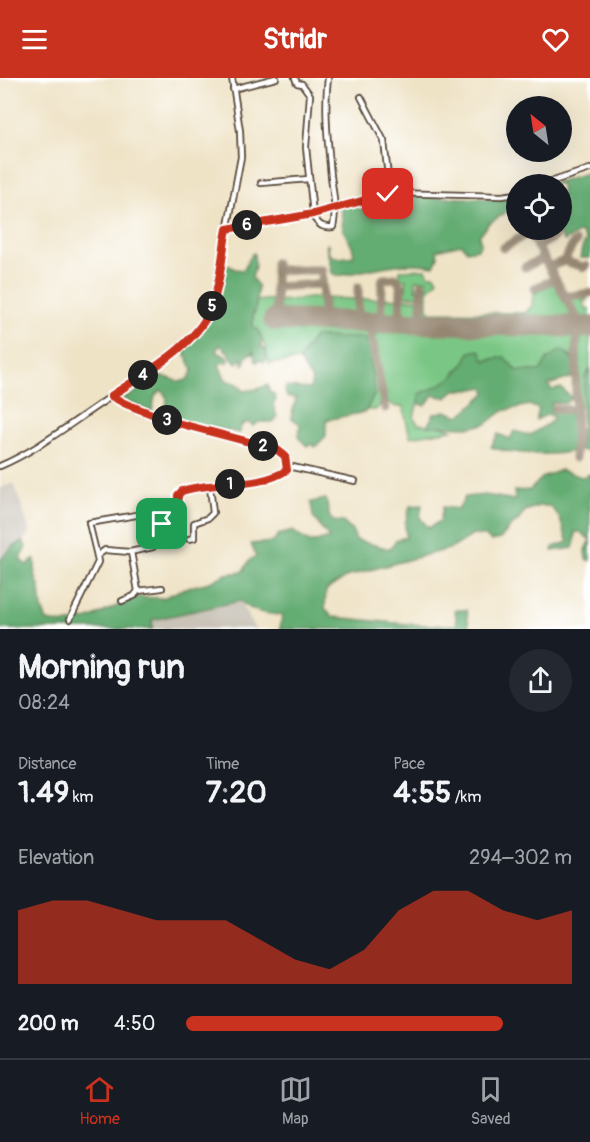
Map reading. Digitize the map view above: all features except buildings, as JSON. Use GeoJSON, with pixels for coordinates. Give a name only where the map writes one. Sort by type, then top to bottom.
{"type":"FeatureCollection","features":[{"type":"Feature","properties":{"kind":"street"},"geometry":{"type":"LineString","coordinates":[[0,466],[35,447],[164,361],[204,321],[214,300],[241,157],[240,131],[232,78]]}},
{"type":"Feature","properties":{"kind":"street"},"geometry":{"type":"LineString","coordinates":[[233,89],[276,78]]}},
{"type":"Feature","properties":{"kind":"street"},"geometry":{"type":"LineString","coordinates":[[295,78],[310,95],[306,147],[309,179],[314,218],[319,225],[327,228],[333,226],[334,208],[326,96],[328,78]]}},
{"type":"Feature","properties":{"kind":"street"},"geometry":{"type":"LineString","coordinates":[[361,97],[384,141],[390,194]]}},
{"type":"Feature","properties":{"kind":"street"},"geometry":{"type":"LineString","coordinates":[[572,175],[590,169]]}},
{"type":"Feature","properties":{"kind":"street"},"geometry":{"type":"LineString","coordinates":[[261,183],[309,179]]}},
{"type":"Feature","properties":{"kind":"street"},"geometry":{"type":"LineString","coordinates":[[227,229],[314,213],[390,194],[506,195]]}},
{"type":"Feature","properties":{"kind":"street"},"geometry":{"type":"LineString","coordinates":[[70,619],[98,562],[89,524],[173,510],[178,507],[178,495],[182,491],[261,480],[280,475],[287,470],[288,466],[285,456],[276,449],[170,421],[111,396]]}},
{"type":"Feature","properties":{"kind":"street"},"geometry":{"type":"LineString","coordinates":[[288,466],[355,481]]}},
{"type":"Feature","properties":{"kind":"street"},"geometry":{"type":"LineString","coordinates":[[189,539],[194,538],[194,524],[208,518],[213,513],[210,487]]}},
{"type":"Feature","properties":{"kind":"street"},"geometry":{"type":"LineString","coordinates":[[97,556],[105,550],[131,552],[153,547],[162,524],[160,511]]}},
{"type":"Feature","properties":{"kind":"street"},"geometry":{"type":"LineString","coordinates":[[131,552],[138,591]]}},
{"type":"Feature","properties":{"kind":"street"},"geometry":{"type":"LineString","coordinates":[[122,601],[134,596],[138,591],[162,588]]}},
{"type":"Feature","properties":{"kind":"shaded area"},"geometry":{"type":"Polygon","coordinates":[[[14,483],[30,532],[0,565],[0,488],[14,483]]]}},
{"type":"Feature","properties":{"kind":"shaded area"},"geometry":{"type":"Polygon","coordinates":[[[240,602],[255,629],[149,629],[147,622],[240,602]]]}},
{"type":"Feature","properties":{"kind":"green space"},"geometry":{"type":"Polygon","coordinates":[[[590,172],[590,258],[580,258],[586,240],[581,232],[572,237],[572,177],[590,172]]]}},
{"type":"Feature","properties":{"kind":"green space"},"geometry":{"type":"Polygon","coordinates":[[[391,196],[506,199],[506,211],[489,223],[479,236],[481,243],[478,249],[467,251],[461,244],[437,250],[438,257],[434,266],[410,264],[385,266],[337,276],[332,273],[326,245],[328,244],[329,255],[340,258],[354,256],[352,246],[343,230],[341,206],[391,196]]]}},
{"type":"Feature","properties":{"kind":"green space"},"geometry":{"type":"Polygon","coordinates":[[[254,253],[255,266],[252,278],[258,286],[253,328],[257,329],[262,340],[261,347],[265,349],[267,359],[264,362],[261,360],[256,362],[253,350],[253,354],[245,358],[243,365],[242,358],[237,363],[235,362],[220,345],[216,351],[230,359],[227,363],[222,362],[219,365],[226,380],[238,384],[244,391],[268,385],[269,392],[274,394],[276,400],[273,404],[277,417],[274,422],[259,422],[253,426],[245,423],[241,426],[240,433],[165,417],[167,398],[160,391],[155,396],[152,412],[122,399],[130,396],[154,378],[164,377],[179,381],[188,379],[193,370],[183,350],[203,329],[213,311],[222,266],[226,264],[243,270],[254,253]]]}},
{"type":"Feature","properties":{"kind":"green space"},"geometry":{"type":"Polygon","coordinates":[[[426,269],[429,275],[435,275],[438,280],[428,291],[428,309],[431,312],[525,313],[532,306],[533,294],[553,283],[562,295],[561,298],[571,314],[570,318],[424,316],[423,292],[427,288],[427,280],[416,280],[419,296],[403,296],[406,280],[400,280],[400,270],[426,269]]]}},
{"type":"Feature","properties":{"kind":"green space"},"geometry":{"type":"Polygon","coordinates":[[[586,296],[587,300],[583,301],[586,309],[590,309],[590,319],[579,319],[570,302],[571,298],[586,296]]]}},
{"type":"Feature","properties":{"kind":"green space"},"geometry":{"type":"Polygon","coordinates":[[[321,297],[321,313],[278,312],[278,301],[321,297]]]}},
{"type":"Feature","properties":{"kind":"green space"},"geometry":{"type":"Polygon","coordinates":[[[327,298],[355,299],[354,314],[326,313],[327,298]]]}},
{"type":"Feature","properties":{"kind":"green space"},"geometry":{"type":"Polygon","coordinates":[[[384,298],[399,299],[399,315],[383,315],[384,298]]]}},
{"type":"Feature","properties":{"kind":"green space"},"geometry":{"type":"Polygon","coordinates":[[[274,299],[274,327],[365,329],[370,335],[382,402],[376,410],[366,410],[375,393],[314,337],[299,360],[269,364],[258,329],[253,329],[253,312],[255,312],[256,301],[274,299]]]}},
{"type":"Feature","properties":{"kind":"green space"},"geometry":{"type":"Polygon","coordinates":[[[361,299],[379,299],[378,314],[361,314],[361,299]]]}},
{"type":"Feature","properties":{"kind":"green space"},"geometry":{"type":"Polygon","coordinates":[[[403,299],[420,299],[420,316],[402,315],[403,299]]]}},
{"type":"Feature","properties":{"kind":"green space"},"geometry":{"type":"Polygon","coordinates":[[[382,331],[567,334],[573,338],[572,360],[568,354],[548,359],[540,371],[517,371],[504,357],[465,363],[450,381],[419,395],[414,418],[418,424],[442,426],[452,430],[410,437],[403,406],[396,407],[387,401],[375,339],[376,335],[382,331]]]}},
{"type":"Feature","properties":{"kind":"green space"},"geometry":{"type":"Polygon","coordinates":[[[585,335],[590,335],[590,369],[585,377],[584,408],[579,408],[580,340],[585,335]]]}},
{"type":"Feature","properties":{"kind":"green space"},"geometry":{"type":"Polygon","coordinates":[[[314,337],[366,338],[375,393],[365,412],[326,420],[326,436],[315,447],[311,444],[307,446],[298,437],[300,424],[291,418],[296,398],[287,397],[285,391],[286,387],[310,389],[312,380],[299,360],[314,337]]]}},
{"type":"Feature","properties":{"kind":"green space"},"geometry":{"type":"Polygon","coordinates":[[[480,350],[485,361],[504,357],[517,371],[540,371],[548,359],[561,350],[568,354],[575,365],[571,378],[548,385],[552,390],[561,388],[572,398],[566,403],[552,403],[551,410],[553,413],[571,412],[574,442],[572,451],[531,454],[491,447],[498,434],[510,439],[514,431],[530,435],[554,418],[548,414],[536,420],[539,409],[529,405],[503,411],[486,424],[471,427],[427,426],[434,414],[445,411],[460,416],[486,393],[484,387],[454,390],[447,398],[433,395],[425,406],[419,403],[419,394],[449,379],[460,368],[470,352],[480,350]]]}},
{"type":"Feature","properties":{"kind":"green space"},"geometry":{"type":"Polygon","coordinates":[[[590,369],[590,452],[580,450],[585,377],[590,369]]]}},
{"type":"Feature","properties":{"kind":"green space"},"geometry":{"type":"Polygon","coordinates":[[[560,470],[582,477],[590,474],[590,540],[581,532],[575,532],[573,548],[552,551],[553,547],[568,542],[559,517],[550,506],[539,506],[525,511],[500,539],[491,541],[485,536],[473,535],[452,548],[348,576],[326,590],[325,608],[332,617],[410,624],[457,625],[455,610],[467,610],[469,629],[280,629],[282,615],[260,612],[240,601],[152,620],[153,629],[0,629],[0,560],[23,541],[26,547],[20,559],[26,565],[35,559],[35,575],[40,589],[42,609],[47,621],[64,624],[89,619],[136,597],[163,598],[226,574],[242,572],[250,560],[256,556],[251,544],[273,542],[278,535],[293,531],[310,542],[329,538],[313,517],[311,502],[326,499],[330,518],[343,522],[353,532],[356,540],[390,549],[396,540],[406,537],[405,524],[410,506],[422,505],[420,518],[429,528],[440,521],[443,507],[458,509],[465,497],[485,495],[515,500],[514,491],[530,490],[542,478],[560,470]]]}},
{"type":"Feature","properties":{"kind":"green space"},"geometry":{"type":"Polygon","coordinates":[[[590,540],[590,561],[586,559],[585,550],[590,540]]]}},
{"type":"Feature","properties":{"kind":"taxiway"},"geometry":{"type":"LineString","coordinates":[[503,248],[516,240]]}},
{"type":"Feature","properties":{"kind":"taxiway"},"geometry":{"type":"LineString","coordinates":[[534,240],[577,318],[575,458]]}},
{"type":"Feature","properties":{"kind":"taxiway"},"geometry":{"type":"LineString","coordinates":[[537,247],[550,240]]}},
{"type":"Feature","properties":{"kind":"taxiway"},"geometry":{"type":"LineString","coordinates":[[564,261],[576,242]]}},
{"type":"Feature","properties":{"kind":"taxiway"},"geometry":{"type":"LineString","coordinates":[[525,267],[544,258]]}},
{"type":"Feature","properties":{"kind":"taxiway"},"geometry":{"type":"LineString","coordinates":[[549,267],[564,261],[586,266]]}},
{"type":"Feature","properties":{"kind":"taxiway"},"geometry":{"type":"LineString","coordinates":[[275,263],[276,320]]}},
{"type":"Feature","properties":{"kind":"taxiway"},"geometry":{"type":"LineString","coordinates":[[275,270],[322,270],[323,321]]}},
{"type":"Feature","properties":{"kind":"taxiway"},"geometry":{"type":"LineString","coordinates":[[381,323],[382,281],[396,278],[401,286],[400,323]]}},
{"type":"Feature","properties":{"kind":"taxiway"},"geometry":{"type":"LineString","coordinates":[[535,288],[555,279]]}},
{"type":"Feature","properties":{"kind":"taxiway"},"geometry":{"type":"LineString","coordinates":[[275,287],[320,284],[323,286]]}},
{"type":"Feature","properties":{"kind":"taxiway"},"geometry":{"type":"LineString","coordinates":[[422,285],[422,323]]}},
{"type":"Feature","properties":{"kind":"taxiway"},"geometry":{"type":"LineString","coordinates":[[358,287],[358,322]]}},
{"type":"Feature","properties":{"kind":"taxiway"},"geometry":{"type":"LineString","coordinates":[[565,297],[590,293]]}},
{"type":"Feature","properties":{"kind":"taxiway"},"geometry":{"type":"LineString","coordinates":[[369,322],[385,408]]}},
{"type":"Feature","properties":{"kind":"taxiway"},"geometry":{"type":"LineString","coordinates":[[555,409],[576,410]]}},
{"type":"Feature","properties":{"kind":"runway"},"geometry":{"type":"LineString","coordinates":[[274,320],[590,327]]}},
{"type":"Feature","properties":{"kind":"route"},"geometry":{"type":"LineString","coordinates":[[162,524],[160,511],[173,510],[178,507],[178,495],[182,491],[261,480],[280,475],[287,470],[285,456],[276,449],[170,421],[111,396],[164,361],[204,321],[214,300],[227,229],[313,214],[388,194]]}}]}
